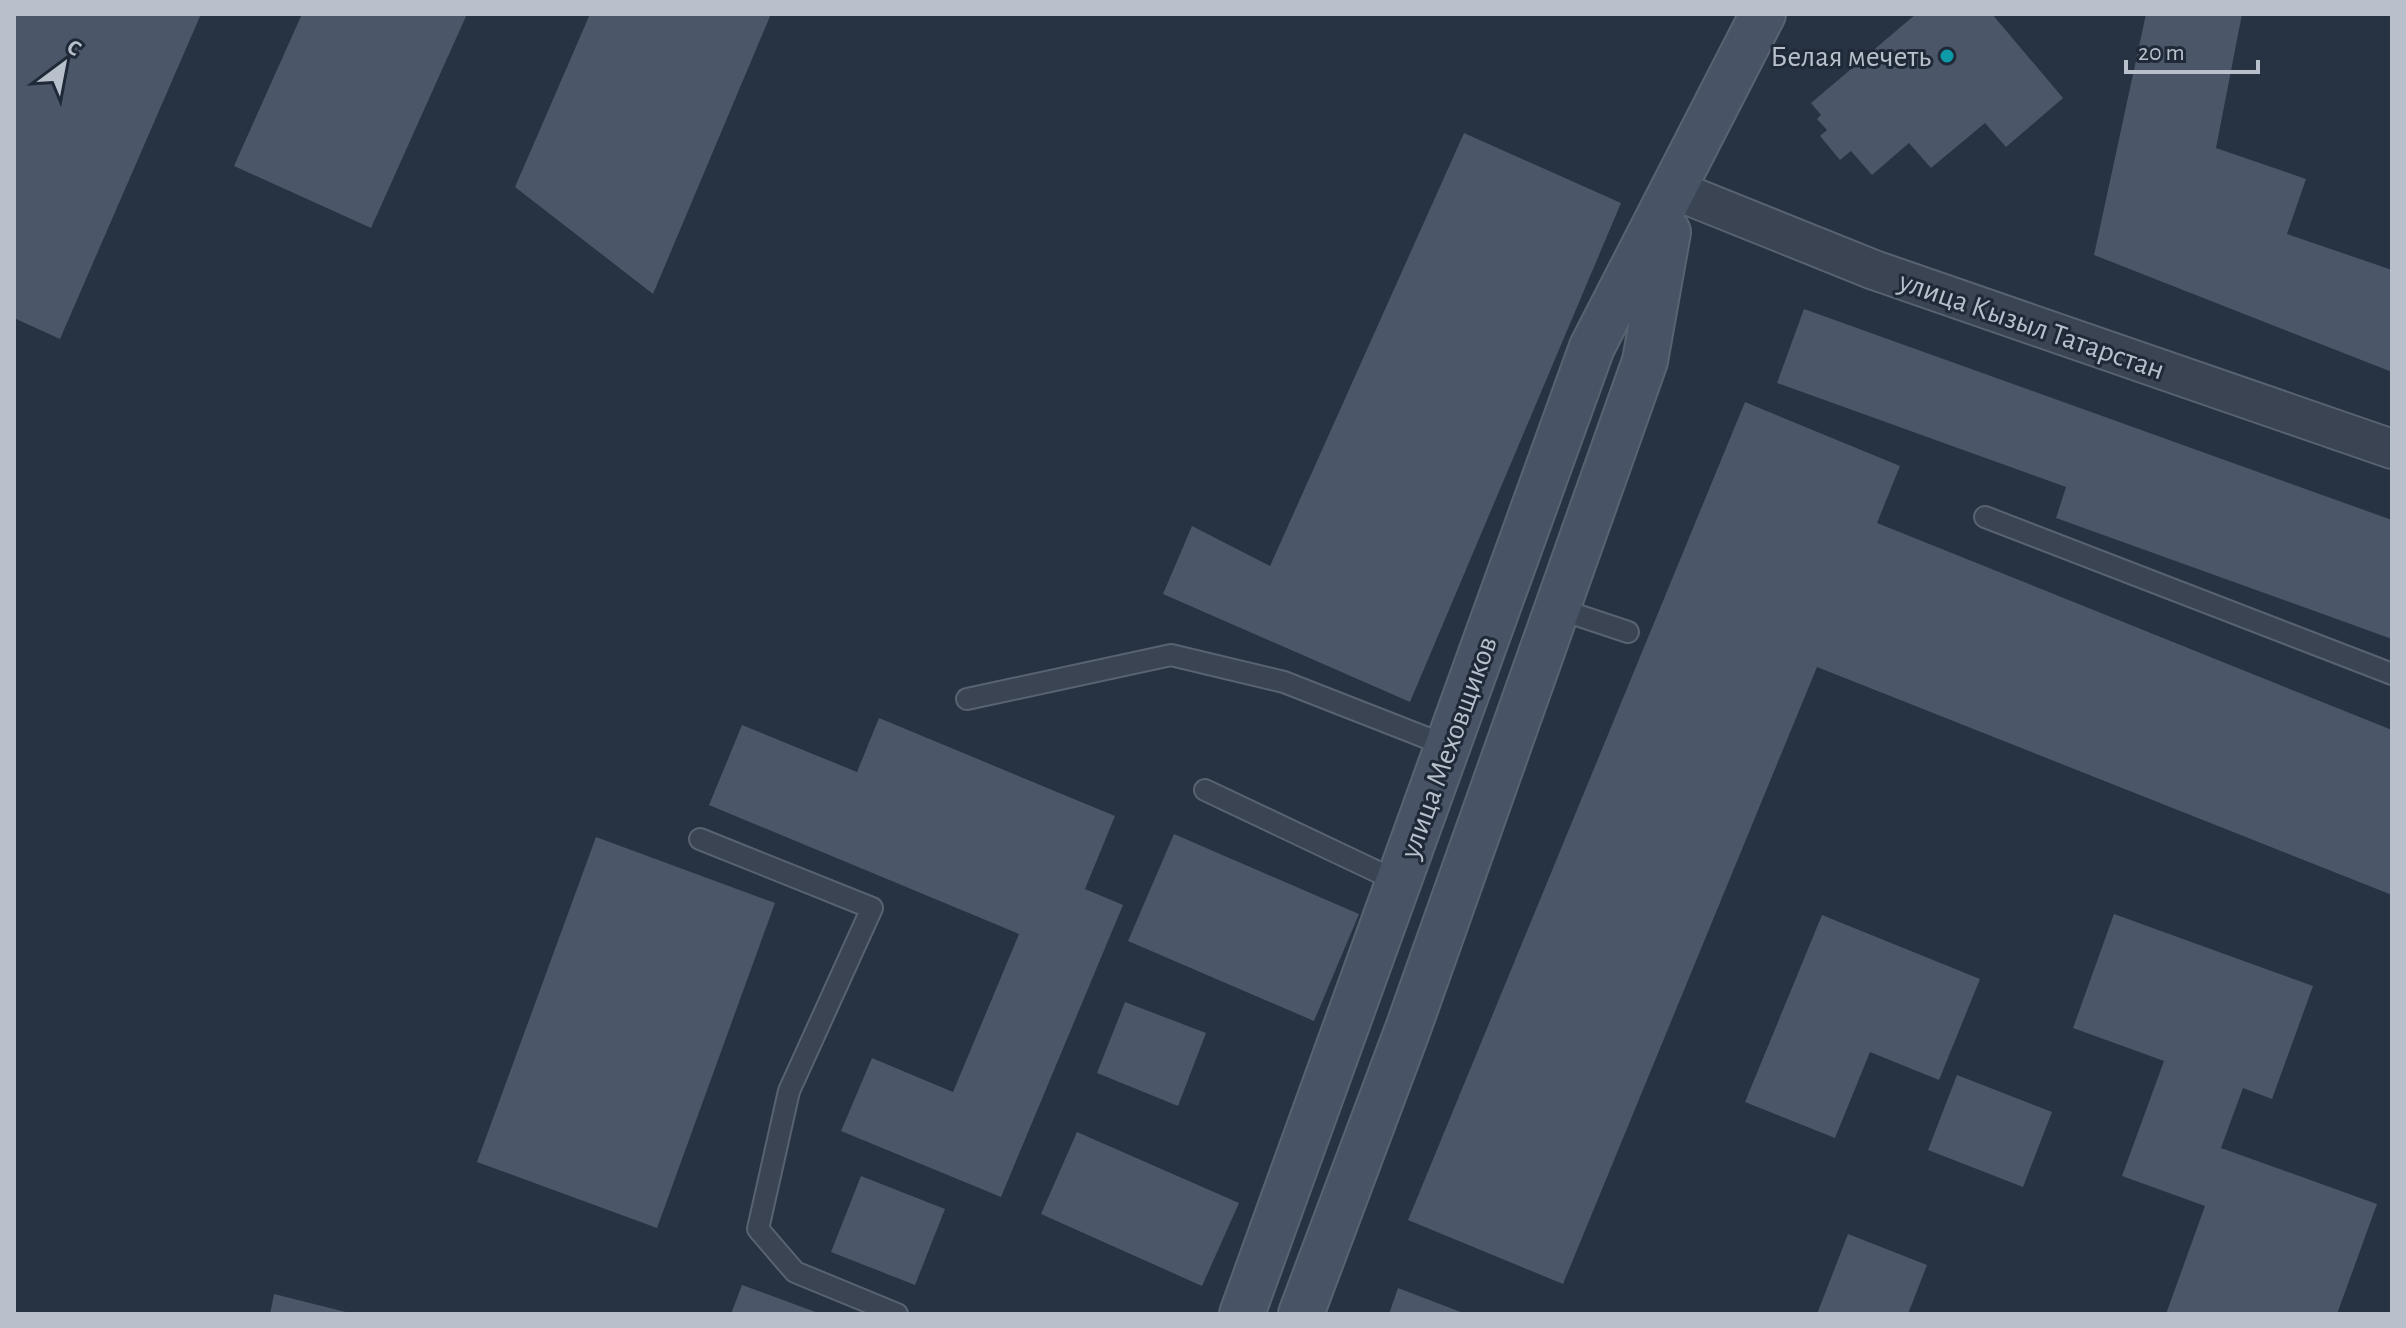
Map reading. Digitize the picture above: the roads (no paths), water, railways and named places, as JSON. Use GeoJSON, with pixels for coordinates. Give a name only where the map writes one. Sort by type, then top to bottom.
{"type":"FeatureCollection","features":[{"type":"Feature","properties":{"kind":"main road","name":"улица Меховщиков"},"geometry":{"type":"LineString","coordinates":[[1242,1314],[1450,747],[1592,347],[1763,14]]}},
{"type":"Feature","properties":{"kind":"main road","name":"улица Меховщиков"},"geometry":{"type":"LineString","coordinates":[[1301,1314],[1404,1041],[1645,361],[1675,190]]}},
{"type":"Feature","properties":{"kind":"street","name":"улица Кызыл Татарстан"},"geometry":{"type":"LineString","coordinates":[[1675,190],[1874,270],[2392,449]]}},
{"type":"Feature","properties":{"kind":"lane"},"geometry":{"type":"LineString","coordinates":[[1985,517],[2392,674]]}},
{"type":"Feature","properties":{"kind":"lane"},"geometry":{"type":"LineString","coordinates":[[1556,608],[1628,632]]}},
{"type":"Feature","properties":{"kind":"lane"},"geometry":{"type":"LineString","coordinates":[[967,699],[1171,655],[1284,682],[1450,747]]}},
{"type":"Feature","properties":{"kind":"lane"},"geometry":{"type":"LineString","coordinates":[[1205,790],[1399,882]]}},
{"type":"Feature","properties":{"kind":"lane"},"geometry":{"type":"LineString","coordinates":[[700,839],[872,908],[789,1091],[758,1229],[795,1272],[897,1314]]}},
{"type":"Feature","properties":{"kind":"place","name":"Белая мечеть"},"geometry":{"type":"Point","coordinates":[1947,56]}}]}
